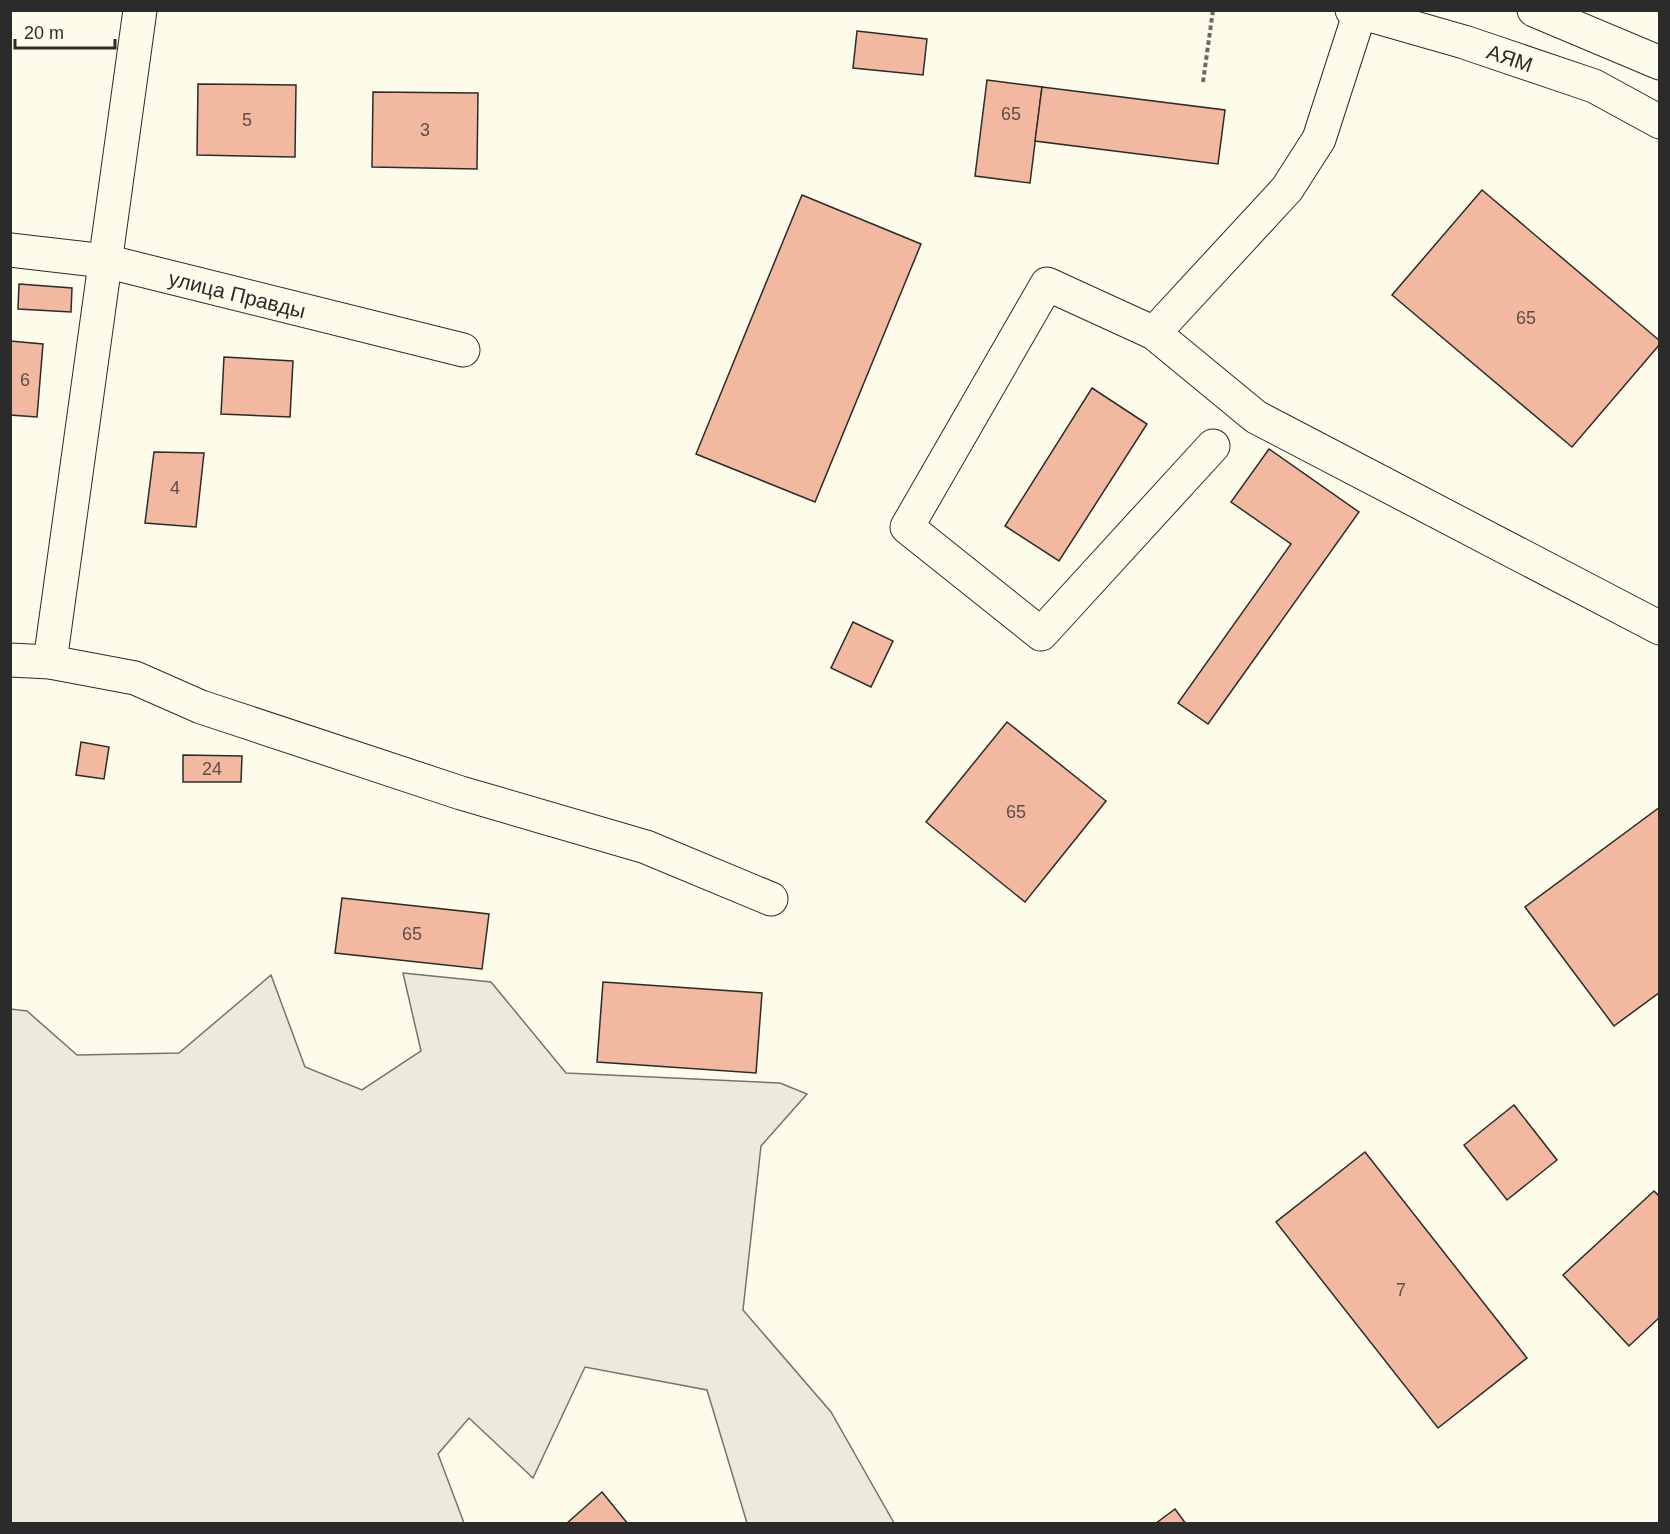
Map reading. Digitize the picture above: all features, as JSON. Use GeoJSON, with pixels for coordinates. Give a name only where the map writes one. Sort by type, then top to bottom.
{"type":"FeatureCollection","features":[{"type":"Feature","properties":{"kind":"main road"},"geometry":{"type":"LineString","coordinates":[[50,662],[140,10]]}},
{"type":"Feature","properties":{"kind":"main road"},"geometry":{"type":"LineString","coordinates":[[1534,10],[1659,63]]}},
{"type":"Feature","properties":{"kind":"main road"},"geometry":{"type":"LineString","coordinates":[[1154,333],[1287,189],[1319,139],[1356,11]]}},
{"type":"Feature","properties":{"kind":"main road","name":"АЯМ"},"geometry":{"type":"LineString","coordinates":[[1356,11],[1464,42],[1594,86],[1659,122]]}},
{"type":"Feature","properties":{"kind":"main road","name":"улица Правды"},"geometry":{"type":"LineString","coordinates":[[10,250],[105,261],[463,350]]}},
{"type":"Feature","properties":{"kind":"main road"},"geometry":{"type":"LineString","coordinates":[[1213,446],[1041,633],[907,527],[1047,284],[1154,333],[1256,417],[1659,628]]}},
{"type":"Feature","properties":{"kind":"main road"},"geometry":{"type":"LineString","coordinates":[[10,660],[50,662],[135,678],[201,707],[460,793],[646,847],[771,899]]}},
{"type":"Feature","properties":{"kind":"path"},"geometry":{"type":"LineString","coordinates":[[1203,82],[1213,10]]}},
{"type":"Feature","properties":{"kind":"shaded area"},"geometry":{"type":"Polygon","coordinates":[[[403,973],[491,982],[566,1073],[780,1083],[807,1094],[761,1146],[743,1310],[831,1412],[894,1523],[747,1523],[707,1390],[585,1367],[533,1478],[469,1418],[438,1454],[464,1523],[11,1523],[11,1009],[27,1011],[77,1055],[179,1053],[271,975],[305,1067],[362,1090],[421,1051],[403,973]]]}},
{"type":"Feature","properties":{"kind":"building"},"geometry":{"type":"Polygon","coordinates":[[[857,31],[927,39],[923,75],[853,68],[857,31]]]}},
{"type":"Feature","properties":{"kind":"building"},"geometry":{"type":"Polygon","coordinates":[[[987,80],[1042,87],[1030,183],[975,176],[987,80]]]}},
{"type":"Feature","properties":{"kind":"building"},"geometry":{"type":"Polygon","coordinates":[[[198,84],[296,85],[295,157],[197,155],[198,84]]]}},
{"type":"Feature","properties":{"kind":"building"},"geometry":{"type":"Polygon","coordinates":[[[1042,87],[1225,110],[1218,164],[1035,141],[1042,87]]]}},
{"type":"Feature","properties":{"kind":"building"},"geometry":{"type":"Polygon","coordinates":[[[373,92],[478,93],[477,169],[372,167],[373,92]]]}},
{"type":"Feature","properties":{"kind":"building"},"geometry":{"type":"Polygon","coordinates":[[[1482,190],[1660,341],[1660,344],[1572,447],[1392,295],[1482,190]]]}},
{"type":"Feature","properties":{"kind":"building"},"geometry":{"type":"Polygon","coordinates":[[[802,195],[921,244],[815,502],[696,454],[802,195]]]}},
{"type":"Feature","properties":{"kind":"building"},"geometry":{"type":"Polygon","coordinates":[[[19,284],[72,288],[71,312],[18,309],[19,284]]]}},
{"type":"Feature","properties":{"kind":"building"},"geometry":{"type":"Polygon","coordinates":[[[10,341],[43,344],[37,417],[10,415],[10,341]]]}},
{"type":"Feature","properties":{"kind":"building"},"geometry":{"type":"Polygon","coordinates":[[[224,357],[293,361],[290,417],[221,414],[224,357]]]}},
{"type":"Feature","properties":{"kind":"building"},"geometry":{"type":"Polygon","coordinates":[[[1092,388],[1147,424],[1059,561],[1005,526],[1092,388]]]}},
{"type":"Feature","properties":{"kind":"building"},"geometry":{"type":"Polygon","coordinates":[[[1269,449],[1359,512],[1208,724],[1178,703],[1291,544],[1231,502],[1269,449]]]}},
{"type":"Feature","properties":{"kind":"building"},"geometry":{"type":"Polygon","coordinates":[[[154,452],[204,453],[196,527],[145,523],[154,452]]]}},
{"type":"Feature","properties":{"kind":"building"},"geometry":{"type":"Polygon","coordinates":[[[853,622],[893,641],[871,687],[831,668],[853,622]]]}},
{"type":"Feature","properties":{"kind":"building"},"geometry":{"type":"Polygon","coordinates":[[[1007,722],[1106,801],[1025,902],[926,822],[1007,722]]]}},
{"type":"Feature","properties":{"kind":"building"},"geometry":{"type":"Polygon","coordinates":[[[81,742],[109,747],[104,779],[76,775],[81,742]]]}},
{"type":"Feature","properties":{"kind":"building"},"geometry":{"type":"Polygon","coordinates":[[[183,755],[242,756],[241,782],[183,782],[183,755]]]}},
{"type":"Feature","properties":{"kind":"building"},"geometry":{"type":"Polygon","coordinates":[[[1660,807],[1660,992],[1614,1026],[1525,907],[1660,807]]]}},
{"type":"Feature","properties":{"kind":"building"},"geometry":{"type":"Polygon","coordinates":[[[342,898],[489,914],[482,969],[335,953],[342,898]]]}},
{"type":"Feature","properties":{"kind":"building"},"geometry":{"type":"Polygon","coordinates":[[[603,982],[762,993],[756,1073],[597,1062],[603,982]]]}},
{"type":"Feature","properties":{"kind":"building"},"geometry":{"type":"Polygon","coordinates":[[[1514,1105],[1557,1160],[1507,1200],[1464,1145],[1514,1105]]]}},
{"type":"Feature","properties":{"kind":"building"},"geometry":{"type":"Polygon","coordinates":[[[1365,1152],[1527,1358],[1438,1428],[1276,1222],[1365,1152]]]}},
{"type":"Feature","properties":{"kind":"building"},"geometry":{"type":"Polygon","coordinates":[[[1654,1191],[1660,1197],[1660,1317],[1629,1346],[1563,1275],[1654,1191]]]}},
{"type":"Feature","properties":{"kind":"building"},"geometry":{"type":"Polygon","coordinates":[[[602,1492],[628,1524],[566,1524],[602,1492]]]}},
{"type":"Feature","properties":{"kind":"building"},"geometry":{"type":"Polygon","coordinates":[[[1175,1509],[1186,1524],[1155,1524],[1175,1509]]]}}]}
